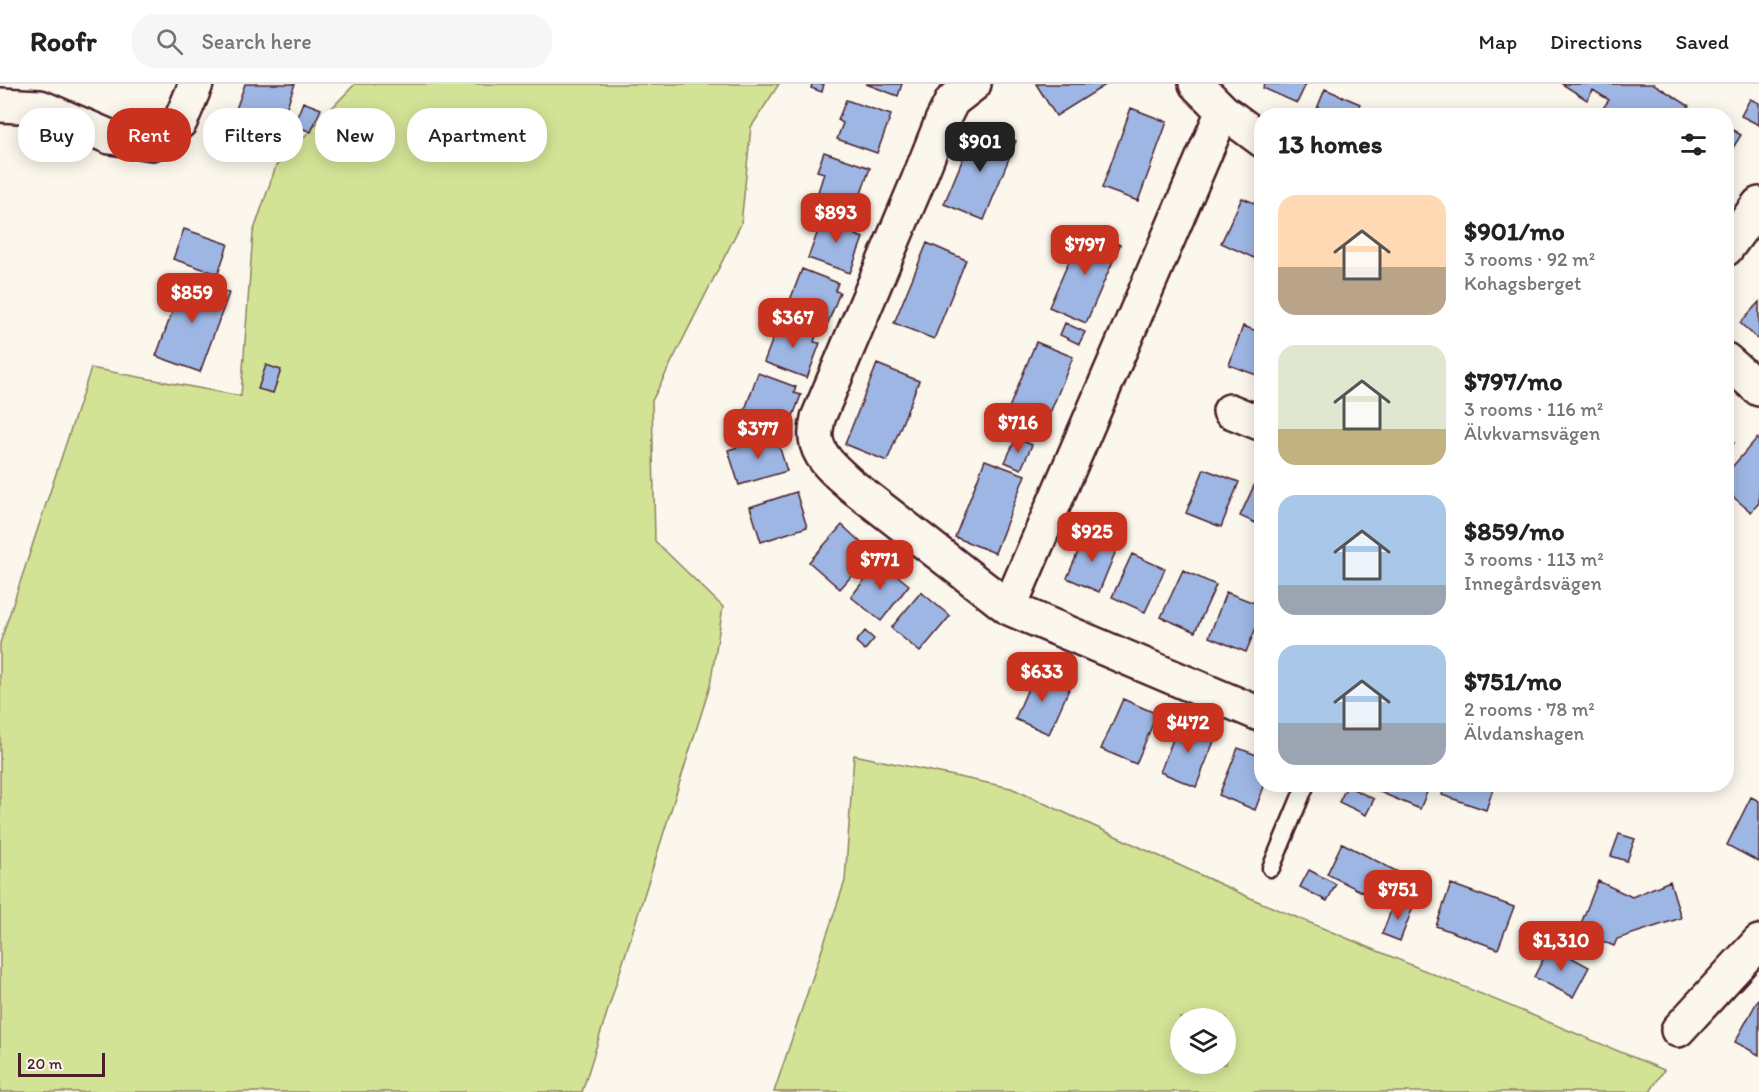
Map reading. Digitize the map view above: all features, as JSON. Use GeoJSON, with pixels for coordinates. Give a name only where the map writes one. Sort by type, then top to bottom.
{"type":"FeatureCollection","features":[{"type":"Feature","properties":{"kind":"street"},"geometry":{"type":"LineString","coordinates":[[0,105],[40,107],[110,137],[152,143],[180,122],[196,84]]}},
{"type":"Feature","properties":{"kind":"street"},"geometry":{"type":"LineString","coordinates":[[975,84],[952,101],[942,121],[818,418],[815,436],[818,449],[851,485],[1009,608],[1254,712]]}},
{"type":"Feature","properties":{"kind":"street"},"geometry":{"type":"LineString","coordinates":[[1196,84],[1223,111],[1254,134]]}},
{"type":"Feature","properties":{"kind":"street"},"geometry":{"type":"LineString","coordinates":[[1009,608],[1223,111]]}},
{"type":"Feature","properties":{"kind":"street"},"geometry":{"type":"LineString","coordinates":[[1734,238],[1759,204]]}},
{"type":"Feature","properties":{"kind":"street"},"geometry":{"type":"LineString","coordinates":[[1734,367],[1759,389]]}},
{"type":"Feature","properties":{"kind":"street"},"geometry":{"type":"LineString","coordinates":[[1230,411],[1254,421]]}},
{"type":"Feature","properties":{"kind":"street"},"geometry":{"type":"LineString","coordinates":[[1678,1030],[1759,942]]}},
{"type":"Feature","properties":{"kind":"lane"},"geometry":{"type":"LineString","coordinates":[[1271,868],[1303,792]]}},
{"type":"Feature","properties":{"kind":"green space"},"geometry":{"type":"Polygon","coordinates":[[[355,84],[779,84],[751,127],[741,224],[652,401],[655,541],[723,607],[710,686],[582,1092],[0,1092],[0,643],[91,368],[241,396],[253,233],[276,166],[280,162],[303,162],[303,138],[315,126],[315,162],[395,162],[395,108],[332,108],[355,84]]]}},
{"type":"Feature","properties":{"kind":"green space"},"geometry":{"type":"Polygon","coordinates":[[[854,755],[1011,788],[1255,900],[1664,1070],[1650,1092],[774,1092],[845,881],[854,755]]]}},
{"type":"Feature","properties":{"kind":"building"},"geometry":{"type":"Polygon","coordinates":[[[245,84],[295,84],[286,108],[236,108],[245,84]]]}},
{"type":"Feature","properties":{"kind":"building"},"geometry":{"type":"Polygon","coordinates":[[[812,84],[824,84],[822,92],[811,88],[812,84]]]}},
{"type":"Feature","properties":{"kind":"building"},"geometry":{"type":"Polygon","coordinates":[[[866,84],[902,84],[898,96],[866,84]]]}},
{"type":"Feature","properties":{"kind":"building"},"geometry":{"type":"Polygon","coordinates":[[[1036,84],[1107,84],[1056,116],[1036,84]]]}},
{"type":"Feature","properties":{"kind":"building"},"geometry":{"type":"Polygon","coordinates":[[[1265,84],[1306,84],[1297,103],[1263,88],[1265,84]]]}},
{"type":"Feature","properties":{"kind":"building"},"geometry":{"type":"Polygon","coordinates":[[[1562,84],[1654,84],[1689,106],[1688,108],[1603,108],[1609,100],[1593,90],[1587,100],[1562,84]]]}},
{"type":"Feature","properties":{"kind":"building"},"geometry":{"type":"Polygon","coordinates":[[[1325,89],[1360,104],[1358,108],[1317,108],[1325,89]]]}},
{"type":"Feature","properties":{"kind":"building"},"geometry":{"type":"Polygon","coordinates":[[[1750,99],[1759,103],[1759,125],[1741,116],[1750,99]]]}},
{"type":"Feature","properties":{"kind":"building"},"geometry":{"type":"Polygon","coordinates":[[[846,100],[891,115],[877,153],[837,139],[843,123],[838,120],[846,100]]]}},
{"type":"Feature","properties":{"kind":"building"},"geometry":{"type":"Polygon","coordinates":[[[303,102],[318,108],[315,108],[315,123],[311,132],[303,129],[303,108],[301,108],[303,102]]]}},
{"type":"Feature","properties":{"kind":"building"},"geometry":{"type":"Polygon","coordinates":[[[1131,108],[1167,122],[1138,201],[1102,188],[1131,108]]]}},
{"type":"Feature","properties":{"kind":"building"},"geometry":{"type":"Polygon","coordinates":[[[977,125],[1016,141],[984,220],[944,204],[977,125]]]}},
{"type":"Feature","properties":{"kind":"building"},"geometry":{"type":"Polygon","coordinates":[[[1734,131],[1741,135],[1734,146],[1734,131]]]}},
{"type":"Feature","properties":{"kind":"building"},"geometry":{"type":"Polygon","coordinates":[[[824,152],[870,168],[857,205],[818,192],[824,173],[817,171],[824,152]]]}},
{"type":"Feature","properties":{"kind":"building"},"geometry":{"type":"Polygon","coordinates":[[[1242,198],[1254,203],[1254,258],[1221,243],[1242,198]]]}},
{"type":"Feature","properties":{"kind":"building"},"geometry":{"type":"Polygon","coordinates":[[[824,215],[859,228],[856,235],[863,238],[850,273],[808,258],[824,215]]]}},
{"type":"Feature","properties":{"kind":"building"},"geometry":{"type":"Polygon","coordinates":[[[184,229],[228,244],[218,274],[173,259],[184,229]]]}},
{"type":"Feature","properties":{"kind":"building"},"geometry":{"type":"Polygon","coordinates":[[[1083,229],[1120,245],[1086,323],[1049,307],[1083,229]]]}},
{"type":"Feature","properties":{"kind":"building"},"geometry":{"type":"Polygon","coordinates":[[[927,243],[966,260],[934,339],[894,323],[927,243]]]}},
{"type":"Feature","properties":{"kind":"building"},"geometry":{"type":"Polygon","coordinates":[[[802,269],[838,283],[835,291],[840,292],[828,323],[787,308],[802,269]]]}},
{"type":"Feature","properties":{"kind":"building"},"geometry":{"type":"Polygon","coordinates":[[[185,277],[229,293],[200,372],[156,356],[185,277]]]}},
{"type":"Feature","properties":{"kind":"building"},"geometry":{"type":"Polygon","coordinates":[[[1759,302],[1759,340],[1740,323],[1759,302]]]}},
{"type":"Feature","properties":{"kind":"building"},"geometry":{"type":"Polygon","coordinates":[[[780,320],[817,333],[814,342],[820,343],[807,378],[764,362],[780,320]]]}},
{"type":"Feature","properties":{"kind":"building"},"geometry":{"type":"Polygon","coordinates":[[[1065,323],[1085,332],[1079,344],[1060,335],[1065,323]]]}},
{"type":"Feature","properties":{"kind":"building"},"geometry":{"type":"Polygon","coordinates":[[[1243,326],[1254,330],[1254,374],[1229,365],[1243,326]]]}},
{"type":"Feature","properties":{"kind":"building"},"geometry":{"type":"Polygon","coordinates":[[[1036,342],[1073,357],[1041,435],[1004,420],[1036,342]]]}},
{"type":"Feature","properties":{"kind":"building"},"geometry":{"type":"Polygon","coordinates":[[[877,364],[919,381],[887,461],[845,444],[877,364]]]}},
{"type":"Feature","properties":{"kind":"building"},"geometry":{"type":"Polygon","coordinates":[[[266,365],[281,370],[273,393],[258,389],[266,365]]]}},
{"type":"Feature","properties":{"kind":"building"},"geometry":{"type":"Polygon","coordinates":[[[758,373],[796,387],[794,393],[801,395],[787,432],[743,415],[758,373]]]}},
{"type":"Feature","properties":{"kind":"building"},"geometry":{"type":"Polygon","coordinates":[[[776,436],[787,471],[739,485],[728,450],[776,436]]]}},
{"type":"Feature","properties":{"kind":"building"},"geometry":{"type":"Polygon","coordinates":[[[1016,438],[1032,445],[1021,469],[1005,462],[1016,438]]]}},
{"type":"Feature","properties":{"kind":"building"},"geometry":{"type":"Polygon","coordinates":[[[1757,438],[1759,440],[1759,503],[1751,512],[1734,498],[1734,465],[1757,438]]]}},
{"type":"Feature","properties":{"kind":"building"},"geometry":{"type":"Polygon","coordinates":[[[985,460],[1025,475],[995,553],[955,537],[985,460]]]}},
{"type":"Feature","properties":{"kind":"building"},"geometry":{"type":"Polygon","coordinates":[[[1204,469],[1239,482],[1221,527],[1186,513],[1204,469]]]}},
{"type":"Feature","properties":{"kind":"building"},"geometry":{"type":"Polygon","coordinates":[[[1254,486],[1254,522],[1240,516],[1254,486]]]}},
{"type":"Feature","properties":{"kind":"building"},"geometry":{"type":"Polygon","coordinates":[[[796,492],[807,527],[761,542],[750,507],[796,492]]]}},
{"type":"Feature","properties":{"kind":"building"},"geometry":{"type":"Polygon","coordinates":[[[842,525],[872,553],[840,589],[809,562],[842,525]]]}},
{"type":"Feature","properties":{"kind":"building"},"geometry":{"type":"Polygon","coordinates":[[[1085,535],[1117,548],[1099,592],[1067,578],[1085,535]]]}},
{"type":"Feature","properties":{"kind":"building"},"geometry":{"type":"Polygon","coordinates":[[[1132,554],[1165,569],[1145,612],[1112,597],[1132,554]]]}},
{"type":"Feature","properties":{"kind":"building"},"geometry":{"type":"Polygon","coordinates":[[[879,561],[909,585],[881,621],[851,597],[879,561]]]}},
{"type":"Feature","properties":{"kind":"building"},"geometry":{"type":"Polygon","coordinates":[[[1183,570],[1216,585],[1195,632],[1161,617],[1183,570]]]}},
{"type":"Feature","properties":{"kind":"building"},"geometry":{"type":"Polygon","coordinates":[[[921,592],[950,616],[920,652],[891,628],[921,592]]]}},
{"type":"Feature","properties":{"kind":"building"},"geometry":{"type":"Polygon","coordinates":[[[1226,592],[1254,603],[1254,632],[1246,652],[1209,637],[1226,592]]]}},
{"type":"Feature","properties":{"kind":"building"},"geometry":{"type":"Polygon","coordinates":[[[865,631],[874,639],[865,650],[856,642],[865,631]]]}},
{"type":"Feature","properties":{"kind":"building"},"geometry":{"type":"Polygon","coordinates":[[[1035,672],[1070,687],[1049,734],[1015,719],[1035,672]]]}},
{"type":"Feature","properties":{"kind":"building"},"geometry":{"type":"Polygon","coordinates":[[[1123,699],[1157,714],[1136,764],[1101,749],[1123,699]]]}},
{"type":"Feature","properties":{"kind":"building"},"geometry":{"type":"Polygon","coordinates":[[[1180,722],[1216,736],[1196,787],[1160,772],[1180,722]]]}},
{"type":"Feature","properties":{"kind":"building"},"geometry":{"type":"Polygon","coordinates":[[[1238,748],[1254,754],[1254,792],[1262,792],[1255,810],[1219,795],[1238,748]]]}},
{"type":"Feature","properties":{"kind":"building"},"geometry":{"type":"Polygon","coordinates":[[[1344,792],[1359,792],[1374,799],[1366,815],[1339,802],[1344,792]]]}},
{"type":"Feature","properties":{"kind":"building"},"geometry":{"type":"Polygon","coordinates":[[[1380,792],[1427,792],[1420,809],[1380,792]]]}},
{"type":"Feature","properties":{"kind":"building"},"geometry":{"type":"Polygon","coordinates":[[[1443,792],[1492,792],[1486,810],[1442,795],[1443,792]]]}},
{"type":"Feature","properties":{"kind":"building"},"geometry":{"type":"Polygon","coordinates":[[[1751,797],[1759,801],[1759,862],[1727,845],[1751,797]]]}},
{"type":"Feature","properties":{"kind":"building"},"geometry":{"type":"Polygon","coordinates":[[[1619,834],[1635,839],[1627,861],[1611,856],[1619,834]]]}},
{"type":"Feature","properties":{"kind":"building"},"geometry":{"type":"Polygon","coordinates":[[[1342,843],[1398,872],[1382,902],[1327,874],[1342,843]]]}},
{"type":"Feature","properties":{"kind":"building"},"geometry":{"type":"Polygon","coordinates":[[[1309,870],[1336,884],[1327,901],[1300,887],[1309,870]]]}},
{"type":"Feature","properties":{"kind":"building"},"geometry":{"type":"Polygon","coordinates":[[[1598,881],[1632,897],[1670,881],[1681,918],[1617,939],[1614,946],[1578,931],[1598,881]]]}},
{"type":"Feature","properties":{"kind":"building"},"geometry":{"type":"Polygon","coordinates":[[[1451,884],[1514,907],[1498,949],[1436,926],[1451,884]]]}},
{"type":"Feature","properties":{"kind":"building"},"geometry":{"type":"Polygon","coordinates":[[[1395,900],[1413,907],[1400,941],[1382,934],[1395,900]]]}},
{"type":"Feature","properties":{"kind":"building"},"geometry":{"type":"Polygon","coordinates":[[[1550,946],[1589,967],[1573,997],[1534,977],[1550,946]]]}},
{"type":"Feature","properties":{"kind":"building"},"geometry":{"type":"Polygon","coordinates":[[[1759,998],[1759,1055],[1735,1042],[1759,998]]]}}]}
